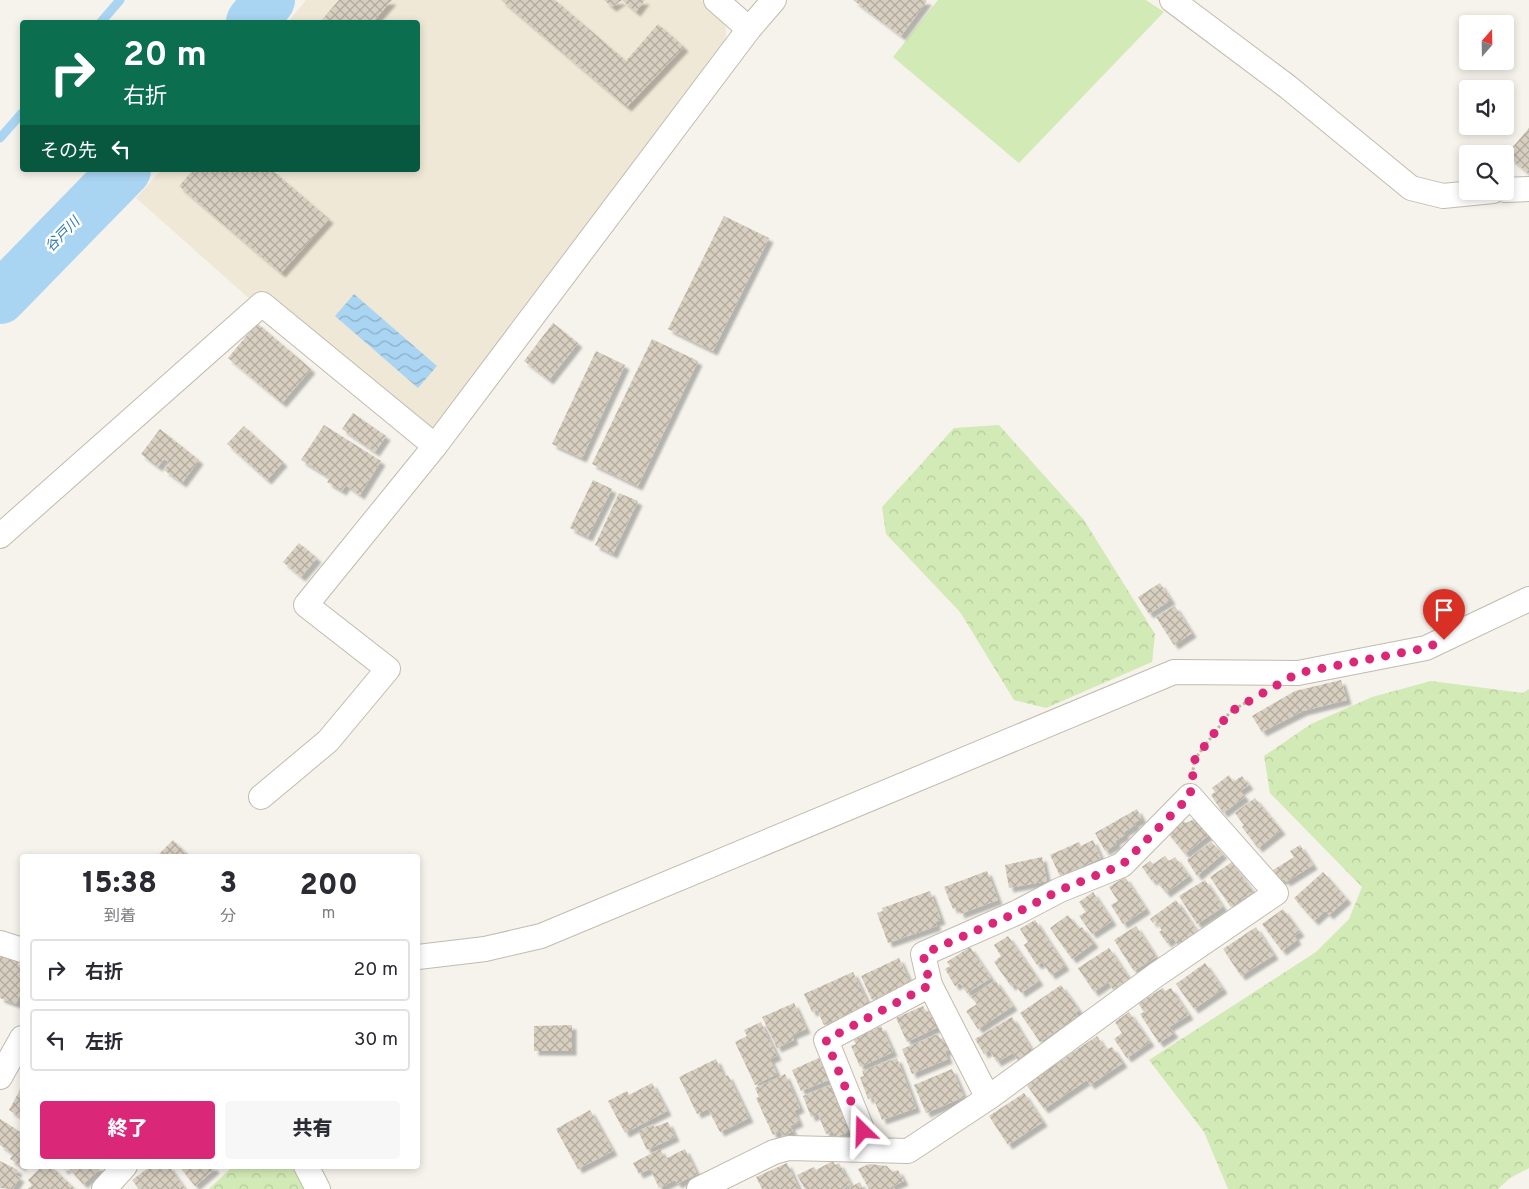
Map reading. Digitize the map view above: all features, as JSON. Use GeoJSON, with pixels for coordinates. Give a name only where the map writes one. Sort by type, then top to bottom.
{"type":"FeatureCollection","features":[{"type":"Feature","properties":{"kind":"street"},"geometry":{"type":"LineString","coordinates":[[716,0],[748,29]]}},
{"type":"Feature","properties":{"kind":"street"},"geometry":{"type":"LineString","coordinates":[[261,797],[328,740],[388,669],[306,605],[434,446],[748,29],[774,0]]}},
{"type":"Feature","properties":{"kind":"street"},"geometry":{"type":"LineString","coordinates":[[1172,0],[1288,86],[1411,188],[1443,196],[1459,194]]}},
{"type":"Feature","properties":{"kind":"street"},"geometry":{"type":"LineString","coordinates":[[1514,190],[1529,189]]}},
{"type":"Feature","properties":{"kind":"street"},"geometry":{"type":"LineString","coordinates":[[0,536],[262,304],[434,446]]}},
{"type":"Feature","properties":{"kind":"street"},"geometry":{"type":"LineString","coordinates":[[420,957],[484,949],[541,936],[1174,672],[1298,673],[1426,648],[1529,599]]}},
{"type":"Feature","properties":{"kind":"street"},"geometry":{"type":"LineString","coordinates":[[698,1189],[774,1152],[789,1148],[908,1151],[988,1098],[1156,975],[1276,893],[1190,796],[1122,865],[1060,890],[1016,913],[923,954],[930,985],[988,1098]]}},
{"type":"Feature","properties":{"kind":"street"},"geometry":{"type":"LineString","coordinates":[[0,943],[20,949]]}},
{"type":"Feature","properties":{"kind":"street"},"geometry":{"type":"LineString","coordinates":[[870,1149],[826,1040],[930,985]]}},
{"type":"Feature","properties":{"kind":"street"},"geometry":{"type":"LineString","coordinates":[[0,1077],[20,1042]]}},
{"type":"Feature","properties":{"kind":"street"},"geometry":{"type":"LineString","coordinates":[[104,1189],[123,1169]]}},
{"type":"Feature","properties":{"kind":"street"},"geometry":{"type":"LineString","coordinates":[[308,1169],[318,1189]]}},
{"type":"Feature","properties":{"kind":"path"},"geometry":{"type":"LineString","coordinates":[[1190,796],[1195,759],[1230,712],[1255,698]]}},
{"type":"Feature","properties":{"kind":"shaded area"},"geometry":{"type":"Polygon","coordinates":[[[306,0],[701,0],[726,21],[725,56],[435,427],[420,427],[264,290],[253,302],[136,198],[159,172],[420,172],[420,20],[290,20],[306,0]]]}},
{"type":"Feature","properties":{"kind":"green space"},"geometry":{"type":"Polygon","coordinates":[[[938,0],[1146,0],[1164,12],[1019,163],[893,57],[938,0]]]}},
{"type":"Feature","properties":{"kind":"green space"},"geometry":{"type":"Polygon","coordinates":[[[999,425],[1084,520],[1155,634],[1152,662],[1046,708],[1014,700],[960,612],[886,534],[882,507],[954,428],[999,425]]]}},
{"type":"Feature","properties":{"kind":"green space"},"geometry":{"type":"Polygon","coordinates":[[[1431,681],[1523,693],[1529,689],[1529,1168],[1510,1178],[1498,1189],[1228,1189],[1204,1132],[1149,1060],[1316,952],[1349,919],[1362,887],[1270,793],[1264,756],[1311,724],[1372,697],[1431,681]]]}},
{"type":"Feature","properties":{"kind":"green space"},"geometry":{"type":"Polygon","coordinates":[[[230,1169],[297,1169],[307,1189],[209,1189],[230,1169]]]}},
{"type":"Feature","properties":{"kind":"water"},"geometry":{"type":"Polygon","coordinates":[[[354,294],[437,366],[418,388],[335,316],[354,294]]]}},
{"type":"Feature","properties":{"kind":"building"},"geometry":{"type":"Polygon","coordinates":[[[339,0],[392,0],[375,20],[322,20],[339,0]]]}},
{"type":"Feature","properties":{"kind":"building"},"geometry":{"type":"Polygon","coordinates":[[[501,0],[555,0],[626,61],[658,24],[684,47],[627,107],[501,0]]]}},
{"type":"Feature","properties":{"kind":"building"},"geometry":{"type":"Polygon","coordinates":[[[604,0],[622,0],[612,7],[604,0]]]}},
{"type":"Feature","properties":{"kind":"building"},"geometry":{"type":"Polygon","coordinates":[[[622,0],[645,0],[636,12],[622,0]]]}},
{"type":"Feature","properties":{"kind":"building"},"geometry":{"type":"Polygon","coordinates":[[[853,0],[925,0],[927,1],[901,36],[853,0]]]}},
{"type":"Feature","properties":{"kind":"building"},"geometry":{"type":"Polygon","coordinates":[[[1529,128],[1529,174],[1514,162],[1514,146],[1529,128]]]}},
{"type":"Feature","properties":{"kind":"building"},"geometry":{"type":"Polygon","coordinates":[[[191,172],[274,172],[329,219],[281,273],[179,186],[191,172]]]}},
{"type":"Feature","properties":{"kind":"building"},"geometry":{"type":"Polygon","coordinates":[[[724,216],[769,238],[713,351],[668,329],[724,216]]]}},
{"type":"Feature","properties":{"kind":"building"},"geometry":{"type":"Polygon","coordinates":[[[257,323],[311,369],[282,403],[228,358],[257,323]]]}},
{"type":"Feature","properties":{"kind":"building"},"geometry":{"type":"Polygon","coordinates":[[[553,323],[578,343],[549,380],[524,361],[553,323]]]}},
{"type":"Feature","properties":{"kind":"building"},"geometry":{"type":"Polygon","coordinates":[[[652,339],[698,361],[638,486],[592,464],[652,339]]]}},
{"type":"Feature","properties":{"kind":"building"},"geometry":{"type":"Polygon","coordinates":[[[596,351],[625,365],[582,458],[552,444],[596,351]]]}},
{"type":"Feature","properties":{"kind":"building"},"geometry":{"type":"Polygon","coordinates":[[[353,413],[386,436],[375,452],[342,429],[353,413]]]}},
{"type":"Feature","properties":{"kind":"building"},"geometry":{"type":"Polygon","coordinates":[[[324,425],[381,461],[360,495],[346,485],[342,491],[327,482],[330,478],[301,460],[324,425]]]}},
{"type":"Feature","properties":{"kind":"building"},"geometry":{"type":"Polygon","coordinates":[[[244,426],[283,462],[267,480],[227,444],[244,426]]]}},
{"type":"Feature","properties":{"kind":"building"},"geometry":{"type":"Polygon","coordinates":[[[160,429],[199,460],[182,483],[164,470],[170,463],[164,459],[158,467],[141,454],[160,429]]]}},
{"type":"Feature","properties":{"kind":"building"},"geometry":{"type":"Polygon","coordinates":[[[593,480],[612,489],[588,537],[570,528],[593,480]]]}},
{"type":"Feature","properties":{"kind":"building"},"geometry":{"type":"Polygon","coordinates":[[[619,493],[638,501],[613,554],[595,545],[619,493]]]}},
{"type":"Feature","properties":{"kind":"building"},"geometry":{"type":"Polygon","coordinates":[[[299,543],[317,558],[301,577],[283,562],[299,543]]]}},
{"type":"Feature","properties":{"kind":"building"},"geometry":{"type":"Polygon","coordinates":[[[1160,583],[1171,600],[1149,614],[1138,597],[1160,583]]]}},
{"type":"Feature","properties":{"kind":"building"},"geometry":{"type":"Polygon","coordinates":[[[1175,606],[1192,633],[1174,645],[1156,617],[1175,606]]]}},
{"type":"Feature","properties":{"kind":"building"},"geometry":{"type":"Polygon","coordinates":[[[1341,680],[1347,700],[1303,711],[1262,732],[1252,716],[1295,691],[1341,680]]]}},
{"type":"Feature","properties":{"kind":"building"},"geometry":{"type":"Polygon","coordinates":[[[1229,775],[1233,782],[1242,776],[1249,785],[1240,791],[1245,797],[1223,813],[1211,795],[1215,792],[1212,788],[1229,775]]]}},
{"type":"Feature","properties":{"kind":"building"},"geometry":{"type":"Polygon","coordinates":[[[1255,798],[1281,830],[1258,848],[1242,827],[1244,825],[1235,813],[1255,798]]]}},
{"type":"Feature","properties":{"kind":"building"},"geometry":{"type":"Polygon","coordinates":[[[1137,809],[1142,819],[1134,823],[1136,825],[1124,832],[1125,835],[1115,841],[1117,844],[1105,851],[1095,833],[1137,809]]]}},
{"type":"Feature","properties":{"kind":"building"},"geometry":{"type":"Polygon","coordinates":[[[1196,818],[1210,834],[1185,854],[1167,832],[1182,820],[1186,823],[1196,818]]]}},
{"type":"Feature","properties":{"kind":"building"},"geometry":{"type":"Polygon","coordinates":[[[173,840],[187,854],[159,854],[173,840]]]}},
{"type":"Feature","properties":{"kind":"building"},"geometry":{"type":"Polygon","coordinates":[[[1093,840],[1101,858],[1060,876],[1050,855],[1079,842],[1081,846],[1093,840]]]}},
{"type":"Feature","properties":{"kind":"building"},"geometry":{"type":"Polygon","coordinates":[[[1211,842],[1223,854],[1197,876],[1187,860],[1211,842]]]}},
{"type":"Feature","properties":{"kind":"building"},"geometry":{"type":"Polygon","coordinates":[[[1300,845],[1313,865],[1286,882],[1284,879],[1280,881],[1273,870],[1294,857],[1290,851],[1300,845]]]}},
{"type":"Feature","properties":{"kind":"building"},"geometry":{"type":"Polygon","coordinates":[[[1165,856],[1169,861],[1175,857],[1189,876],[1166,893],[1155,879],[1152,881],[1142,867],[1150,861],[1153,864],[1165,856]]]}},
{"type":"Feature","properties":{"kind":"building"},"geometry":{"type":"Polygon","coordinates":[[[1042,857],[1047,881],[1009,888],[1005,865],[1042,857]]]}},
{"type":"Feature","properties":{"kind":"building"},"geometry":{"type":"Polygon","coordinates":[[[1232,862],[1253,892],[1231,907],[1210,877],[1232,862]]]}},
{"type":"Feature","properties":{"kind":"building"},"geometry":{"type":"Polygon","coordinates":[[[987,871],[998,900],[960,914],[958,907],[953,909],[944,887],[987,871]]]}},
{"type":"Feature","properties":{"kind":"building"},"geometry":{"type":"Polygon","coordinates":[[[1323,872],[1347,899],[1329,915],[1325,911],[1314,921],[1294,898],[1323,872]]]}},
{"type":"Feature","properties":{"kind":"building"},"geometry":{"type":"Polygon","coordinates":[[[1125,877],[1146,909],[1123,924],[1111,905],[1118,901],[1109,887],[1125,877]]]}},
{"type":"Feature","properties":{"kind":"building"},"geometry":{"type":"Polygon","coordinates":[[[1205,880],[1223,907],[1197,924],[1179,896],[1205,880]]]}},
{"type":"Feature","properties":{"kind":"building"},"geometry":{"type":"Polygon","coordinates":[[[930,891],[941,920],[935,922],[937,926],[888,943],[877,913],[883,911],[882,908],[930,891]]]}},
{"type":"Feature","properties":{"kind":"building"},"geometry":{"type":"Polygon","coordinates":[[[1093,892],[1112,921],[1092,934],[1079,916],[1086,912],[1079,902],[1093,892]]]}},
{"type":"Feature","properties":{"kind":"building"},"geometry":{"type":"Polygon","coordinates":[[[1176,900],[1199,934],[1180,948],[1173,938],[1167,943],[1159,932],[1162,930],[1155,921],[1153,923],[1150,919],[1176,900]]]}},
{"type":"Feature","properties":{"kind":"building"},"geometry":{"type":"Polygon","coordinates":[[[1283,909],[1300,932],[1294,936],[1297,940],[1282,951],[1262,924],[1283,909]]]}},
{"type":"Feature","properties":{"kind":"building"},"geometry":{"type":"Polygon","coordinates":[[[1068,915],[1079,929],[1082,927],[1094,943],[1072,959],[1050,928],[1068,915]]]}},
{"type":"Feature","properties":{"kind":"building"},"geometry":{"type":"Polygon","coordinates":[[[1035,920],[1065,966],[1051,975],[1042,962],[1037,965],[1024,945],[1028,942],[1020,929],[1035,920]]]}},
{"type":"Feature","properties":{"kind":"building"},"geometry":{"type":"Polygon","coordinates":[[[1136,926],[1156,957],[1134,971],[1114,940],[1136,926]]]}},
{"type":"Feature","properties":{"kind":"building"},"geometry":{"type":"Polygon","coordinates":[[[1256,927],[1274,955],[1241,976],[1223,949],[1256,927]]]}},
{"type":"Feature","properties":{"kind":"building"},"geometry":{"type":"Polygon","coordinates":[[[1008,936],[1039,981],[1021,993],[1015,983],[1011,986],[994,962],[1001,956],[994,945],[1008,936]]]}},
{"type":"Feature","properties":{"kind":"building"},"geometry":{"type":"Polygon","coordinates":[[[970,947],[991,978],[967,993],[960,983],[955,986],[945,969],[950,966],[947,962],[970,947]]]}},
{"type":"Feature","properties":{"kind":"building"},"geometry":{"type":"Polygon","coordinates":[[[1109,948],[1130,980],[1114,991],[1108,982],[1094,992],[1078,968],[1109,948]]]}},
{"type":"Feature","properties":{"kind":"building"},"geometry":{"type":"Polygon","coordinates":[[[0,955],[19,962],[20,996],[16,1004],[0,998],[0,955]]]}},
{"type":"Feature","properties":{"kind":"building"},"geometry":{"type":"Polygon","coordinates":[[[899,958],[910,982],[872,1000],[861,976],[899,958]]]}},
{"type":"Feature","properties":{"kind":"building"},"geometry":{"type":"Polygon","coordinates":[[[1205,963],[1223,989],[1194,1009],[1176,984],[1205,963]]]}},
{"type":"Feature","properties":{"kind":"building"},"geometry":{"type":"Polygon","coordinates":[[[853,972],[869,1005],[824,1025],[817,1010],[812,1012],[804,994],[853,972]]]}},
{"type":"Feature","properties":{"kind":"building"},"geometry":{"type":"Polygon","coordinates":[[[995,980],[1013,1006],[978,1029],[966,1011],[977,1004],[971,997],[995,980]]]}},
{"type":"Feature","properties":{"kind":"building"},"geometry":{"type":"Polygon","coordinates":[[[1061,985],[1079,1010],[1075,1013],[1078,1016],[1040,1042],[1020,1013],[1061,985]]]}},
{"type":"Feature","properties":{"kind":"building"},"geometry":{"type":"Polygon","coordinates":[[[1163,988],[1165,991],[1171,988],[1189,1015],[1169,1027],[1174,1033],[1159,1043],[1140,1014],[1144,1012],[1138,1003],[1163,988]]]}},
{"type":"Feature","properties":{"kind":"building"},"geometry":{"type":"Polygon","coordinates":[[[794,1003],[806,1029],[792,1035],[794,1040],[777,1048],[762,1017],[794,1003]]]}},
{"type":"Feature","properties":{"kind":"building"},"geometry":{"type":"Polygon","coordinates":[[[923,1006],[926,1012],[930,1011],[938,1027],[907,1042],[896,1018],[923,1006]]]}},
{"type":"Feature","properties":{"kind":"building"},"geometry":{"type":"Polygon","coordinates":[[[1129,1012],[1150,1042],[1127,1058],[1114,1039],[1122,1033],[1115,1022],[1129,1012]]]}},
{"type":"Feature","properties":{"kind":"building"},"geometry":{"type":"Polygon","coordinates":[[[1012,1017],[1033,1052],[1018,1061],[1013,1053],[997,1062],[989,1050],[984,1054],[975,1039],[1012,1017]]]}},
{"type":"Feature","properties":{"kind":"building"},"geometry":{"type":"Polygon","coordinates":[[[761,1022],[777,1056],[770,1059],[777,1074],[755,1085],[735,1042],[747,1036],[744,1030],[761,1022]]]}},
{"type":"Feature","properties":{"kind":"building"},"geometry":{"type":"Polygon","coordinates":[[[572,1025],[572,1051],[534,1051],[534,1026],[572,1025]]]}},
{"type":"Feature","properties":{"kind":"building"},"geometry":{"type":"Polygon","coordinates":[[[881,1026],[893,1052],[860,1067],[851,1046],[856,1044],[853,1039],[881,1026]]]}},
{"type":"Feature","properties":{"kind":"building"},"geometry":{"type":"Polygon","coordinates":[[[938,1034],[942,1042],[948,1040],[952,1049],[945,1051],[948,1059],[912,1074],[902,1049],[938,1034]]]}},
{"type":"Feature","properties":{"kind":"building"},"geometry":{"type":"Polygon","coordinates":[[[1097,1036],[1106,1050],[1112,1047],[1123,1063],[1090,1085],[1087,1080],[1044,1109],[1026,1084],[1097,1036]]]}},
{"type":"Feature","properties":{"kind":"building"},"geometry":{"type":"Polygon","coordinates":[[[819,1058],[829,1080],[801,1091],[792,1070],[819,1058]]]}},
{"type":"Feature","properties":{"kind":"building"},"geometry":{"type":"Polygon","coordinates":[[[897,1058],[916,1108],[882,1120],[873,1097],[868,1099],[860,1077],[864,1076],[862,1071],[897,1058]]]}},
{"type":"Feature","properties":{"kind":"building"},"geometry":{"type":"Polygon","coordinates":[[[716,1059],[724,1077],[728,1075],[749,1118],[720,1132],[708,1109],[697,1114],[679,1077],[716,1059]]]}},
{"type":"Feature","properties":{"kind":"building"},"geometry":{"type":"Polygon","coordinates":[[[952,1069],[964,1097],[926,1113],[914,1085],[952,1069]]]}},
{"type":"Feature","properties":{"kind":"building"},"geometry":{"type":"Polygon","coordinates":[[[785,1074],[800,1108],[794,1111],[799,1122],[790,1126],[793,1131],[783,1136],[780,1131],[773,1135],[756,1098],[759,1097],[755,1088],[785,1074]]]}},
{"type":"Feature","properties":{"kind":"building"},"geometry":{"type":"Polygon","coordinates":[[[652,1083],[667,1111],[625,1133],[608,1101],[627,1091],[629,1095],[652,1083]]]}},
{"type":"Feature","properties":{"kind":"building"},"geometry":{"type":"Polygon","coordinates":[[[833,1084],[851,1131],[835,1137],[833,1131],[826,1134],[818,1114],[811,1117],[803,1096],[833,1084]]]}},
{"type":"Feature","properties":{"kind":"building"},"geometry":{"type":"Polygon","coordinates":[[[20,1090],[20,1117],[9,1110],[20,1090]]]}},
{"type":"Feature","properties":{"kind":"building"},"geometry":{"type":"Polygon","coordinates":[[[1024,1093],[1043,1122],[1008,1145],[989,1116],[1024,1093]]]}},
{"type":"Feature","properties":{"kind":"building"},"geometry":{"type":"Polygon","coordinates":[[[590,1110],[613,1151],[578,1169],[556,1129],[590,1110]]]}},
{"type":"Feature","properties":{"kind":"building"},"geometry":{"type":"Polygon","coordinates":[[[0,1119],[20,1132],[20,1166],[10,1159],[13,1154],[0,1145],[0,1119]]]}},
{"type":"Feature","properties":{"kind":"building"},"geometry":{"type":"Polygon","coordinates":[[[668,1122],[675,1137],[647,1150],[638,1131],[653,1124],[654,1127],[668,1122]]]}},
{"type":"Feature","properties":{"kind":"building"},"geometry":{"type":"Polygon","coordinates":[[[660,1149],[665,1159],[685,1149],[697,1174],[677,1184],[675,1180],[659,1188],[650,1169],[639,1174],[633,1163],[660,1149]]]}},
{"type":"Feature","properties":{"kind":"building"},"geometry":{"type":"Polygon","coordinates":[[[0,1161],[18,1170],[15,1175],[20,1177],[13,1189],[0,1188],[0,1161]]]}},
{"type":"Feature","properties":{"kind":"building"},"geometry":{"type":"Polygon","coordinates":[[[833,1161],[835,1165],[839,1163],[851,1185],[843,1189],[805,1189],[797,1175],[814,1167],[816,1170],[833,1161]]]}},
{"type":"Feature","properties":{"kind":"building"},"geometry":{"type":"Polygon","coordinates":[[[787,1163],[799,1189],[762,1189],[756,1177],[787,1163]]]}},
{"type":"Feature","properties":{"kind":"building"},"geometry":{"type":"Polygon","coordinates":[[[869,1164],[887,1166],[892,1172],[898,1170],[904,1181],[893,1186],[895,1189],[869,1189],[858,1169],[869,1164]]]}},
{"type":"Feature","properties":{"kind":"building"},"geometry":{"type":"Polygon","coordinates":[[[39,1169],[54,1169],[75,1189],[28,1189],[32,1185],[28,1180],[39,1169]]]}},
{"type":"Feature","properties":{"kind":"building"},"geometry":{"type":"Polygon","coordinates":[[[70,1169],[100,1169],[83,1184],[70,1169]]]}},
{"type":"Feature","properties":{"kind":"building"},"geometry":{"type":"Polygon","coordinates":[[[147,1169],[171,1169],[185,1189],[144,1189],[143,1187],[139,1189],[132,1180],[147,1169]]]}},
{"type":"Feature","properties":{"kind":"building"},"geometry":{"type":"Polygon","coordinates":[[[181,1169],[215,1169],[195,1186],[181,1169]]]}},
{"type":"Feature","properties":{"kind":"building"},"geometry":{"type":"Polygon","coordinates":[[[860,1182],[863,1189],[847,1189],[860,1182]]]}},
{"type":"Feature","properties":{"kind":"waterway"},"geometry":{"type":"LineString","coordinates":[[103,20],[120,0]]}},
{"type":"Feature","properties":{"kind":"waterway","name":"谷戸川"},"geometry":{"type":"LineString","coordinates":[[254,20],[269,0]]}},
{"type":"Feature","properties":{"kind":"waterway"},"geometry":{"type":"LineString","coordinates":[[0,138],[20,115]]}},
{"type":"Feature","properties":{"kind":"waterway","name":"谷戸川"},"geometry":{"type":"LineString","coordinates":[[0,298],[123,172]]}},
{"type":"Feature","properties":{"kind":"route"},"geometry":{"type":"LineString","coordinates":[[863,1131],[826,1040],[930,985],[923,954],[1016,913],[1060,890],[1122,865],[1190,796],[1195,759],[1230,712],[1298,673],[1426,648],[1444,640]]}}]}
